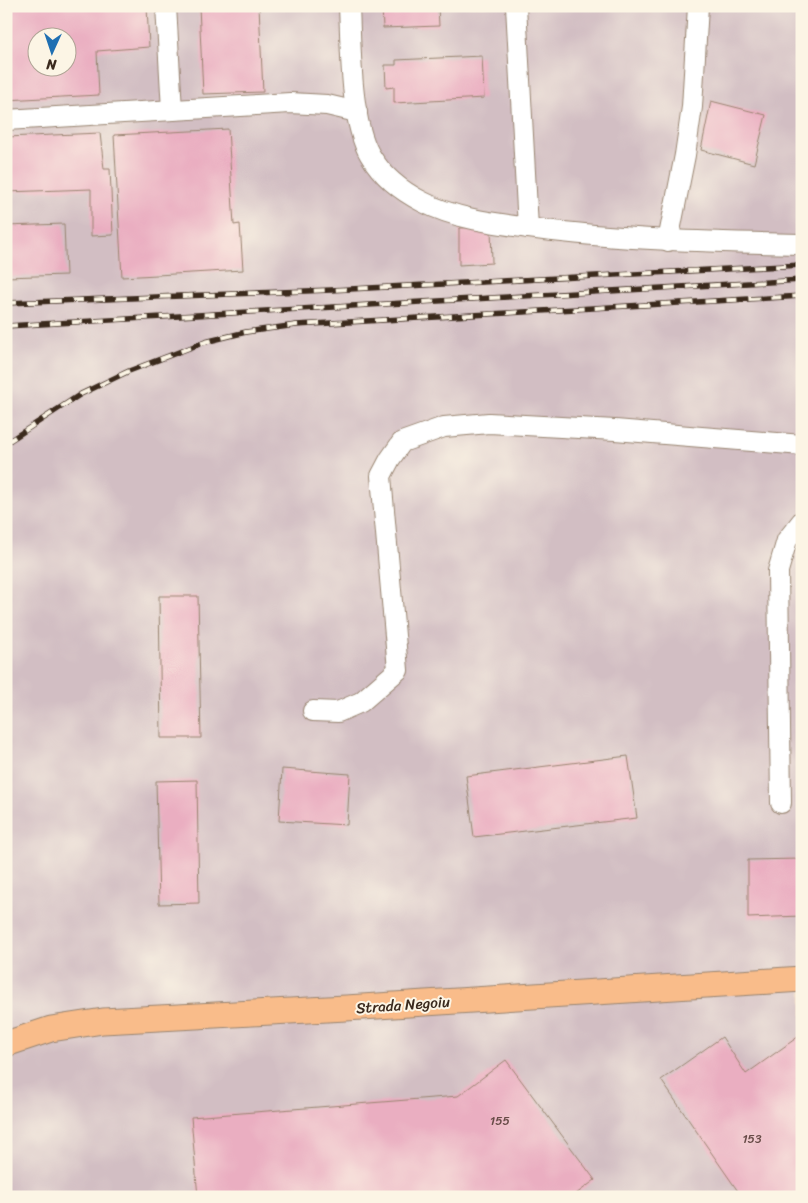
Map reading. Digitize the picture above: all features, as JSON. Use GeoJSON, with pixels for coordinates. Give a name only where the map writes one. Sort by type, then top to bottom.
{"type":"FeatureCollection","features":[{"type":"Feature","properties":{"kind":"main road","name":"Strada Negoiu"},"geometry":{"type":"LineString","coordinates":[[6,1044],[51,1029],[102,1021],[346,1008],[802,979]]}},
{"type":"Feature","properties":{"kind":"lane"},"geometry":{"type":"LineString","coordinates":[[166,6],[172,110]]}},
{"type":"Feature","properties":{"kind":"lane"},"geometry":{"type":"LineString","coordinates":[[349,6],[356,112],[369,153],[382,174],[398,187],[424,202],[449,212],[490,223],[559,232],[668,241],[802,244]]}},
{"type":"Feature","properties":{"kind":"lane"},"geometry":{"type":"LineString","coordinates":[[516,6],[528,228]]}},
{"type":"Feature","properties":{"kind":"lane"},"geometry":{"type":"LineString","coordinates":[[668,241],[686,155],[692,107],[698,6]]}},
{"type":"Feature","properties":{"kind":"lane"},"geometry":{"type":"LineString","coordinates":[[6,120],[290,103],[327,105],[356,112]]}},
{"type":"Feature","properties":{"kind":"lane"},"geometry":{"type":"LineString","coordinates":[[313,712],[338,712],[361,702],[398,670],[381,476],[402,442],[444,427],[489,422],[802,445]]}},
{"type":"Feature","properties":{"kind":"lane"},"geometry":{"type":"LineString","coordinates":[[781,802],[778,571],[786,540],[802,520]]}},
{"type":"Feature","properties":{"kind":"shaded area"},"geometry":{"type":"Polygon","coordinates":[[[6,6],[802,6],[802,1197],[6,1197],[6,6]]]}},
{"type":"Feature","properties":{"kind":"building"},"geometry":{"type":"Polygon","coordinates":[[[6,6],[147,6],[149,47],[97,51],[99,95],[6,100],[6,6]]]}},
{"type":"Feature","properties":{"kind":"building"},"geometry":{"type":"Polygon","coordinates":[[[199,6],[259,6],[263,92],[203,94],[199,6]]]}},
{"type":"Feature","properties":{"kind":"building"},"geometry":{"type":"Polygon","coordinates":[[[382,6],[438,6],[439,26],[383,28],[382,6]]]}},
{"type":"Feature","properties":{"kind":"building"},"geometry":{"type":"Polygon","coordinates":[[[482,56],[484,98],[394,103],[394,87],[386,88],[385,65],[396,65],[396,60],[482,56]]]}},
{"type":"Feature","properties":{"kind":"building"},"geometry":{"type":"Polygon","coordinates":[[[711,101],[766,115],[754,164],[701,150],[711,101]]]}},
{"type":"Feature","properties":{"kind":"building"},"geometry":{"type":"Polygon","coordinates":[[[228,129],[234,225],[240,224],[243,270],[122,277],[114,135],[228,129]]]}},
{"type":"Feature","properties":{"kind":"building"},"geometry":{"type":"Polygon","coordinates":[[[100,133],[104,169],[110,169],[113,235],[91,236],[91,189],[6,192],[6,137],[100,133]]]}},
{"type":"Feature","properties":{"kind":"building"},"geometry":{"type":"Polygon","coordinates":[[[64,224],[66,275],[6,277],[6,226],[64,224]]]}},
{"type":"Feature","properties":{"kind":"building"},"geometry":{"type":"Polygon","coordinates":[[[491,227],[492,263],[459,265],[459,228],[491,227]]]}},
{"type":"Feature","properties":{"kind":"building"},"geometry":{"type":"Polygon","coordinates":[[[159,596],[198,596],[201,738],[161,738],[159,596]]]}},
{"type":"Feature","properties":{"kind":"building"},"geometry":{"type":"Polygon","coordinates":[[[628,756],[637,818],[474,837],[466,776],[628,756]]]}},
{"type":"Feature","properties":{"kind":"building"},"geometry":{"type":"Polygon","coordinates":[[[282,769],[350,774],[347,825],[279,821],[282,769]]]}},
{"type":"Feature","properties":{"kind":"building"},"geometry":{"type":"Polygon","coordinates":[[[197,780],[199,903],[159,904],[156,781],[197,780]]]}},
{"type":"Feature","properties":{"kind":"building"},"geometry":{"type":"Polygon","coordinates":[[[802,859],[802,916],[748,918],[748,860],[802,859]]]}},
{"type":"Feature","properties":{"kind":"building"},"geometry":{"type":"Polygon","coordinates":[[[802,1034],[802,1197],[742,1197],[661,1080],[722,1037],[746,1074],[802,1034]]]}},
{"type":"Feature","properties":{"kind":"building"},"geometry":{"type":"Polygon","coordinates":[[[506,1060],[595,1180],[572,1197],[198,1197],[191,1117],[458,1096],[506,1060]]]}},
{"type":"Feature","properties":{"kind":"railway"},"geometry":{"type":"LineString","coordinates":[[6,303],[331,290],[802,265]]}},
{"type":"Feature","properties":{"kind":"railway"},"geometry":{"type":"LineString","coordinates":[[6,326],[802,280]]}},
{"type":"Feature","properties":{"kind":"railway"},"geometry":{"type":"LineString","coordinates":[[6,443],[81,394],[129,371],[205,342],[246,332],[296,325],[802,296]]}}]}
